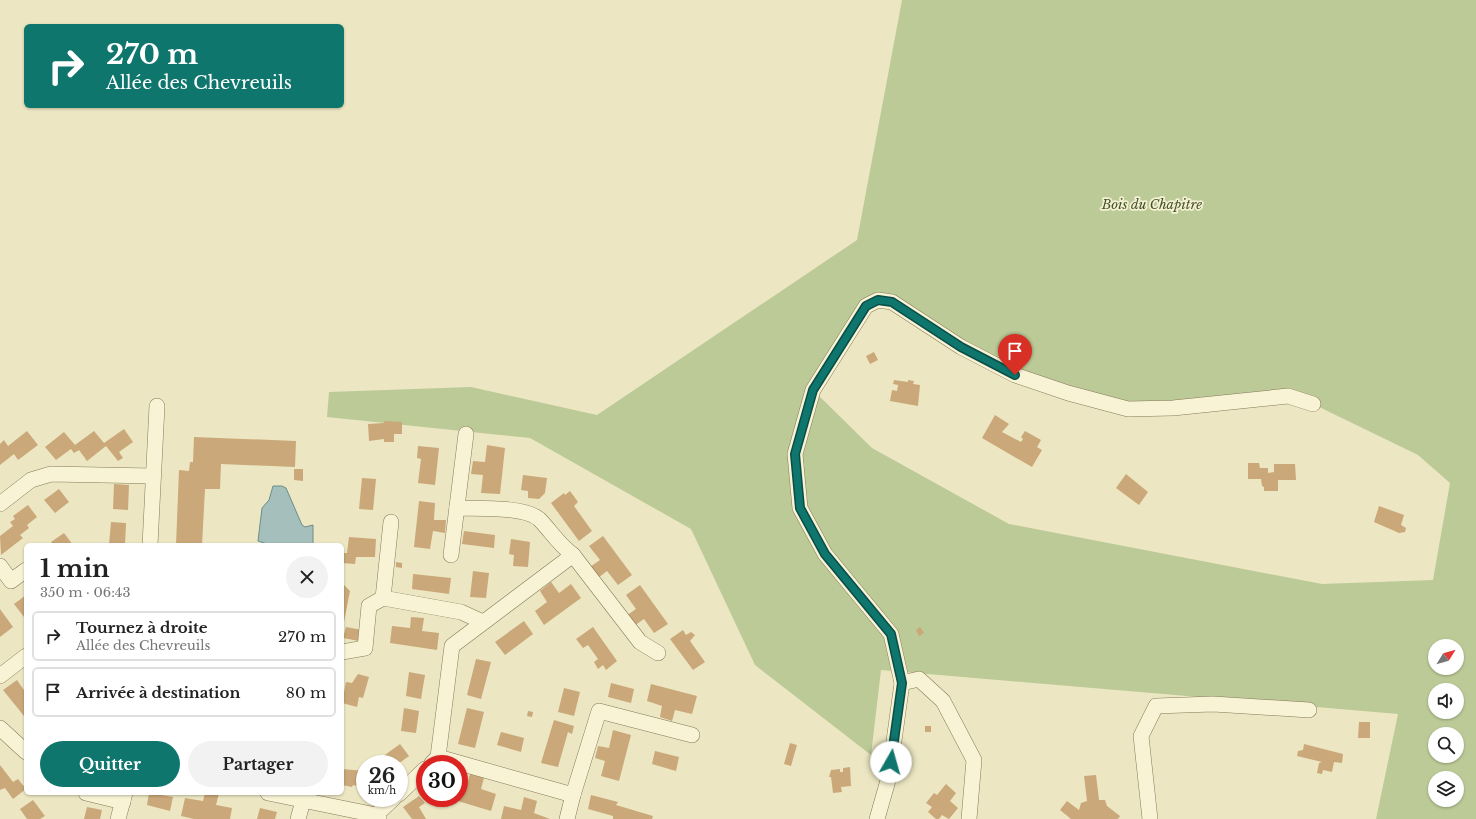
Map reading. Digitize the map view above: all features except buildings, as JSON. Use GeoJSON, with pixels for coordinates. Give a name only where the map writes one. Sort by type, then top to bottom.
{"type":"FeatureCollection","features":[{"type":"Feature","properties":{"kind":"street"},"geometry":{"type":"LineString","coordinates":[[877,819],[889,777],[902,683],[891,634],[825,554],[800,508],[795,454],[813,390],[866,306],[878,300],[892,302],[961,347],[1015,375],[1068,393],[1128,409],[1173,408],[1288,396],[1313,404]]}},
{"type":"Feature","properties":{"kind":"street"},"geometry":{"type":"LineString","coordinates":[[150,543],[157,406]]}},
{"type":"Feature","properties":{"kind":"street"},"geometry":{"type":"LineString","coordinates":[[451,555],[466,434]]}},
{"type":"Feature","properties":{"kind":"street"},"geometry":{"type":"LineString","coordinates":[[0,504],[31,480],[51,474],[153,476]]}},
{"type":"Feature","properties":{"kind":"street"},"geometry":{"type":"LineString","coordinates":[[457,508],[524,512],[538,518],[560,546],[573,555],[640,642],[658,653]]}},
{"type":"Feature","properties":{"kind":"street"},"geometry":{"type":"LineString","coordinates":[[383,598],[391,522]]}},
{"type":"Feature","properties":{"kind":"street"},"geometry":{"type":"LineString","coordinates":[[435,755],[452,646],[573,555]]}},
{"type":"Feature","properties":{"kind":"street"},"geometry":{"type":"LineString","coordinates":[[0,566],[11,581],[24,571]]}},
{"type":"Feature","properties":{"kind":"street"},"geometry":{"type":"LineString","coordinates":[[344,652],[365,648],[369,606],[383,598],[461,612],[483,622]]}},
{"type":"Feature","properties":{"kind":"street"},"geometry":{"type":"LineString","coordinates":[[0,676],[24,658]]}},
{"type":"Feature","properties":{"kind":"street"},"geometry":{"type":"LineString","coordinates":[[902,683],[919,679],[944,702],[974,760],[969,819]]}},
{"type":"Feature","properties":{"kind":"street"},"geometry":{"type":"LineString","coordinates":[[1150,819],[1141,736],[1156,706],[1213,704],[1308,710]]}},
{"type":"Feature","properties":{"kind":"street"},"geometry":{"type":"LineString","coordinates":[[567,819],[573,794],[599,711],[692,735]]}},
{"type":"Feature","properties":{"kind":"street"},"geometry":{"type":"LineString","coordinates":[[0,728],[24,750]]}},
{"type":"Feature","properties":{"kind":"street"},"geometry":{"type":"LineString","coordinates":[[468,769],[573,794]]}},
{"type":"Feature","properties":{"kind":"street"},"geometry":{"type":"LineString","coordinates":[[408,785],[416,778]]}},
{"type":"Feature","properties":{"kind":"street"},"geometry":{"type":"LineString","coordinates":[[105,795],[124,797],[118,819]]}},
{"type":"Feature","properties":{"kind":"street"},"geometry":{"type":"LineString","coordinates":[[277,795],[377,817],[386,807]]}},
{"type":"Feature","properties":{"kind":"street"},"geometry":{"type":"LineString","coordinates":[[298,819],[303,801]]}},
{"type":"Feature","properties":{"kind":"green space","name":"Bois du Chapitre"},"geometry":{"type":"Polygon","coordinates":[[[902,0],[1476,0],[1476,819],[1376,819],[1398,714],[881,670],[871,755],[755,665],[691,529],[530,438],[327,417],[329,392],[471,387],[597,415],[857,240],[902,0]],[[878,300],[813,390],[872,448],[1009,524],[1322,584],[1433,580],[1450,483],[1418,455],[1313,404],[1288,396],[1128,409],[961,347],[878,300]]]}},
{"type":"Feature","properties":{"kind":"water"},"geometry":{"type":"Polygon","coordinates":[[[273,486],[282,486],[286,488],[302,525],[305,527],[313,525],[313,543],[264,543],[258,541],[262,508],[269,500],[273,486]]]}},
{"type":"Feature","properties":{"kind":"route"},"geometry":{"type":"LineString","coordinates":[[891,762],[902,683],[891,634],[825,554],[800,508],[795,454],[813,390],[866,306],[878,300],[892,302],[961,347],[1015,375]]}}]}
